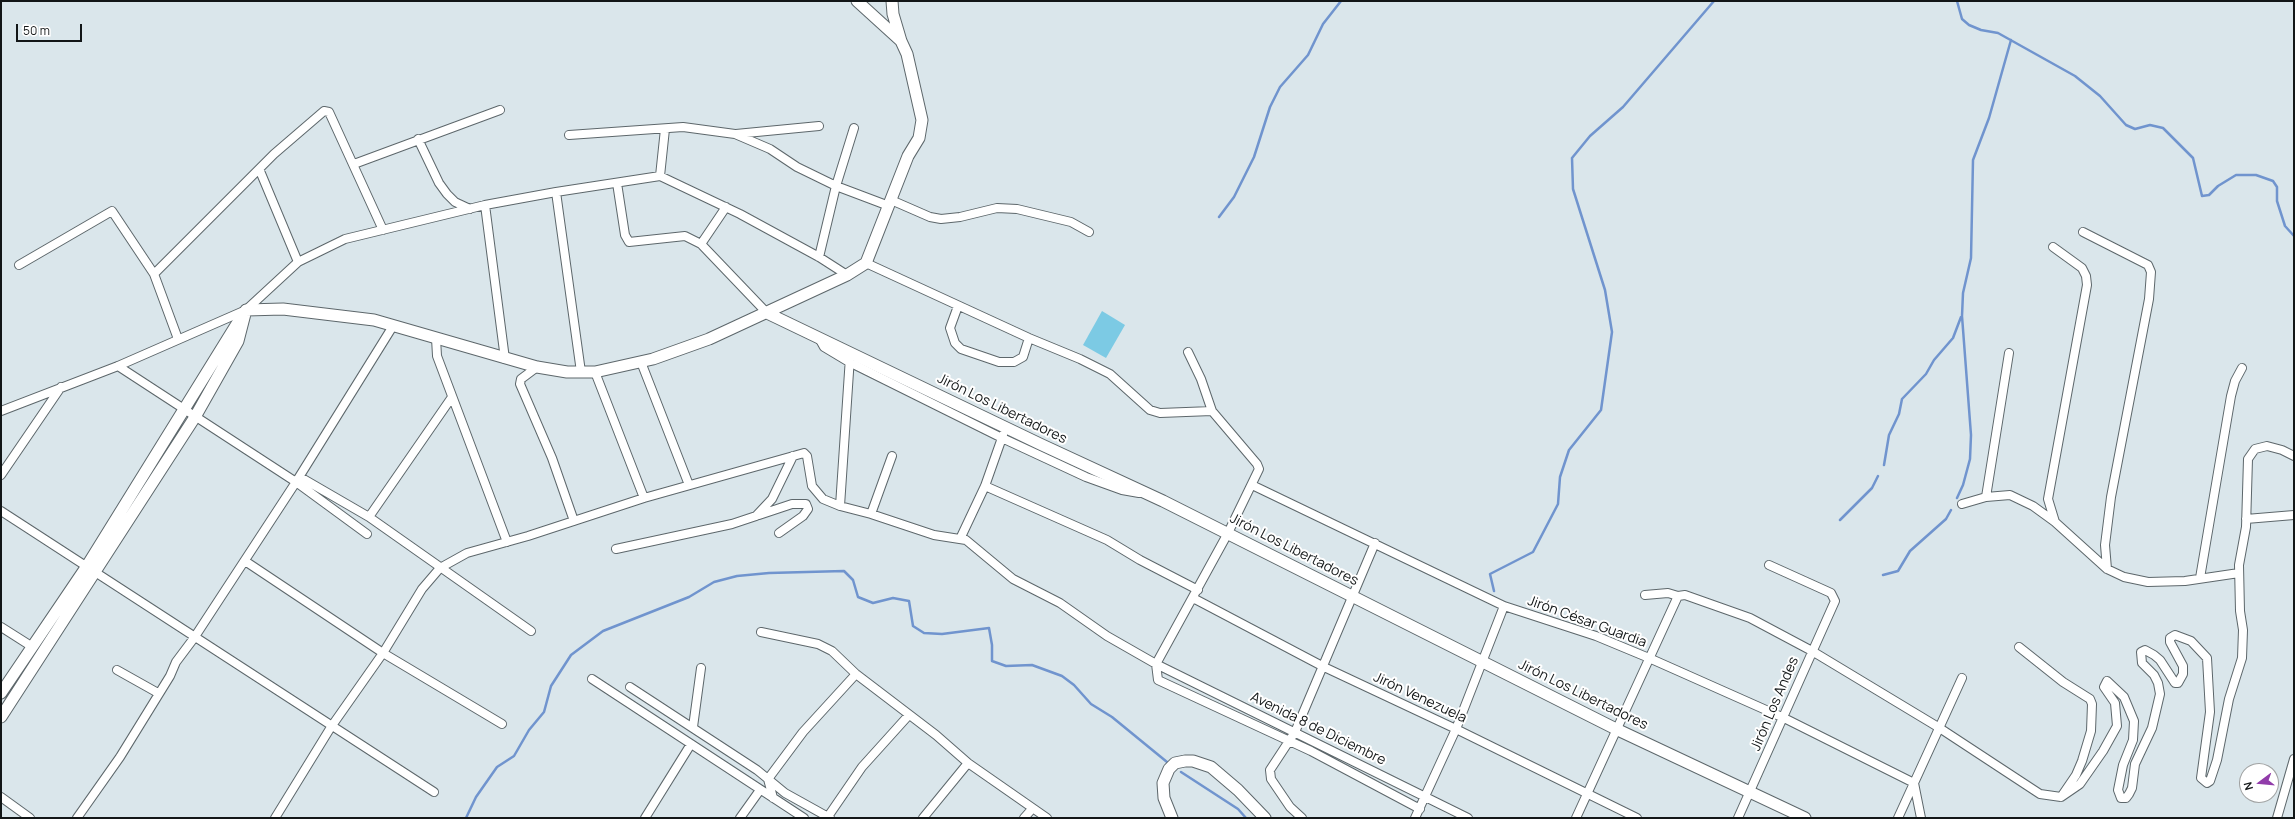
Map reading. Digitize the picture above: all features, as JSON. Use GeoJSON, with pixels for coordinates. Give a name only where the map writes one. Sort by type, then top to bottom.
{"type":"FeatureCollection","features":[{"type":"Feature","properties":{"kind":"street"},"geometry":{"type":"LineString","coordinates":[[857,1],[900,41]]}},
{"type":"Feature","properties":{"kind":"street"},"geometry":{"type":"LineString","coordinates":[[1,411],[118,366],[246,310],[283,310],[374,320],[505,359],[567,372],[595,372],[641,362],[709,338],[767,313],[846,275],[866,263],[908,156],[919,138],[922,120],[907,54],[900,41],[893,14],[892,1]]}},
{"type":"Feature","properties":{"kind":"street"},"geometry":{"type":"LineString","coordinates":[[354,164],[418,139],[500,110]]}},
{"type":"Feature","properties":{"kind":"street"},"geometry":{"type":"LineString","coordinates":[[154,274],[260,171],[274,154],[324,112],[329,112],[383,230]]}},
{"type":"Feature","properties":{"kind":"street"},"geometry":{"type":"LineString","coordinates":[[569,135],[683,127],[735,134],[819,126]]}},
{"type":"Feature","properties":{"kind":"street"},"geometry":{"type":"LineString","coordinates":[[820,256],[836,186],[854,128]]}},
{"type":"Feature","properties":{"kind":"street"},"geometry":{"type":"LineString","coordinates":[[660,176],[665,129]]}},
{"type":"Feature","properties":{"kind":"street"},"geometry":{"type":"LineString","coordinates":[[735,134],[770,149],[797,167],[836,186],[930,217],[941,219],[960,217],[997,208],[1017,209],[1071,222],[1089,232]]}},
{"type":"Feature","properties":{"kind":"street"},"geometry":{"type":"LineString","coordinates":[[418,139],[439,182],[447,194],[455,202],[470,209]]}},
{"type":"Feature","properties":{"kind":"street"},"geometry":{"type":"LineString","coordinates":[[260,171],[298,262]]}},
{"type":"Feature","properties":{"kind":"street"},"geometry":{"type":"LineString","coordinates":[[1,717],[91,569],[165,441],[246,310],[298,262],[345,239],[485,205],[556,192],[660,176],[726,207],[820,256],[846,275]]}},
{"type":"Feature","properties":{"kind":"street"},"geometry":{"type":"LineString","coordinates":[[617,183],[625,235],[629,242],[685,236],[701,244],[767,313]]}},
{"type":"Feature","properties":{"kind":"street"},"geometry":{"type":"LineString","coordinates":[[556,192],[581,372]]}},
{"type":"Feature","properties":{"kind":"street"},"geometry":{"type":"LineString","coordinates":[[485,205],[505,359]]}},
{"type":"Feature","properties":{"kind":"street"},"geometry":{"type":"LineString","coordinates":[[701,244],[726,207]]}},
{"type":"Feature","properties":{"kind":"street"},"geometry":{"type":"LineString","coordinates":[[19,265],[112,211],[154,274],[178,339]]}},
{"type":"Feature","properties":{"kind":"street"},"geometry":{"type":"LineString","coordinates":[[2083,232],[2148,265],[2151,272],[2149,299],[2111,497],[2105,545],[2106,569]]}},
{"type":"Feature","properties":{"kind":"street"},"geometry":{"type":"LineString","coordinates":[[2053,247],[2082,268],[2086,276],[2087,285],[2048,498],[2055,522]]}},
{"type":"Feature","properties":{"kind":"street"},"geometry":{"type":"LineString","coordinates":[[866,263],[1029,338],[1080,359],[1110,374],[1150,410],[1160,413],[1212,411]]}},
{"type":"Feature","properties":{"kind":"street"},"geometry":{"type":"LineString","coordinates":[[958,306],[950,328],[955,343],[961,349],[999,362],[1014,362],[1023,357],[1029,338]]}},
{"type":"Feature","properties":{"kind":"street"},"geometry":{"type":"LineString","coordinates":[[1,692],[31,646],[91,569],[195,417],[238,341],[246,310]]}},
{"type":"Feature","properties":{"kind":"street","name":"Jirón Los Libertadores"},"geometry":{"type":"LineString","coordinates":[[767,313],[818,336],[850,357],[1004,433],[1149,494],[1618,730],[1805,818]]}},
{"type":"Feature","properties":{"kind":"street"},"geometry":{"type":"LineString","coordinates":[[77,818],[120,757],[176,662],[194,638],[298,479],[393,326]]}},
{"type":"Feature","properties":{"kind":"street"},"geometry":{"type":"LineString","coordinates":[[436,338],[437,356],[507,542]]}},
{"type":"Feature","properties":{"kind":"street"},"geometry":{"type":"LineString","coordinates":[[1188,352],[1201,379],[1212,411],[1257,464],[1258,471],[1194,598],[1156,664],[1157,677],[1160,682],[1311,752],[1420,809]]}},
{"type":"Feature","properties":{"kind":"street"},"geometry":{"type":"LineString","coordinates":[[1986,497],[2010,352]]}},
{"type":"Feature","properties":{"kind":"street"},"geometry":{"type":"LineString","coordinates":[[840,506],[850,357]]}},
{"type":"Feature","properties":{"kind":"street"},"geometry":{"type":"LineString","coordinates":[[641,362],[689,485]]}},
{"type":"Feature","properties":{"kind":"street"},"geometry":{"type":"LineString","coordinates":[[118,366],[185,408],[195,417],[298,479],[369,517],[531,631]]}},
{"type":"Feature","properties":{"kind":"street"},"geometry":{"type":"LineString","coordinates":[[538,367],[521,379],[520,384],[552,458],[574,521]]}},
{"type":"Feature","properties":{"kind":"street"},"geometry":{"type":"LineString","coordinates":[[2200,578],[2231,396],[2235,381],[2242,368]]}},
{"type":"Feature","properties":{"kind":"street"},"geometry":{"type":"LineString","coordinates":[[595,372],[644,498]]}},
{"type":"Feature","properties":{"kind":"street"},"geometry":{"type":"LineString","coordinates":[[1,475],[61,387]]}},
{"type":"Feature","properties":{"kind":"street"},"geometry":{"type":"LineString","coordinates":[[369,517],[452,397]]}},
{"type":"Feature","properties":{"kind":"street"},"geometry":{"type":"LineString","coordinates":[[275,818],[331,727],[383,653],[422,589],[440,568],[467,553],[507,542],[644,498],[804,454],[807,456],[812,486],[824,499],[840,506],[872,514],[934,535],[960,539],[985,486],[1004,433]]}},
{"type":"Feature","properties":{"kind":"street"},"geometry":{"type":"LineString","coordinates":[[165,441],[175,448]]}},
{"type":"Feature","properties":{"kind":"street"},"geometry":{"type":"LineString","coordinates":[[1645,595],[1668,593],[1750,618],[1812,651],[1938,727],[2040,794],[2061,797],[2080,784],[2103,751],[2116,726],[2115,703],[2104,687],[2107,681],[2124,697],[2134,721],[2133,740],[2122,769],[2118,790],[2121,798],[2126,798],[2130,794],[2134,764],[2152,728],[2160,694],[2158,683],[2154,675],[2142,663],[2141,652],[2144,650],[2160,660],[2175,683],[2178,684],[2181,680],[2183,666],[2170,642],[2170,638],[2175,636],[2191,641],[2207,658],[2210,712],[2201,778],[2206,783],[2210,781],[2217,760],[2229,699],[2242,658],[2243,630],[2239,573],[2246,519],[2246,468],[2250,454],[2255,449],[2267,446],[2282,450],[2294,456]]}},
{"type":"Feature","properties":{"kind":"street"},"geometry":{"type":"LineString","coordinates":[[756,516],[772,499],[793,456]]}},
{"type":"Feature","properties":{"kind":"street"},"geometry":{"type":"LineString","coordinates":[[872,514],[892,456]]}},
{"type":"Feature","properties":{"kind":"street"},"geometry":{"type":"LineString","coordinates":[[298,479],[367,534]]}},
{"type":"Feature","properties":{"kind":"street","name":"Jirón César Guardia"},"geometry":{"type":"LineString","coordinates":[[1252,485],[1376,543],[1438,576],[1504,606],[1596,636],[1649,658],[1784,718],[1914,783]]}},
{"type":"Feature","properties":{"kind":"street"},"geometry":{"type":"LineString","coordinates":[[985,486],[1107,540],[1140,560],[1198,590]]}},
{"type":"Feature","properties":{"kind":"street"},"geometry":{"type":"LineString","coordinates":[[1962,504],[2000,494],[2019,498],[2055,522],[2106,569],[2124,577],[2148,582],[2239,573]]}},
{"type":"Feature","properties":{"kind":"street"},"geometry":{"type":"LineString","coordinates":[[616,548],[732,524],[792,504],[806,504],[808,509],[803,516],[779,533]]}},
{"type":"Feature","properties":{"kind":"street"},"geometry":{"type":"LineString","coordinates":[[1,511],[331,727],[434,792]]}},
{"type":"Feature","properties":{"kind":"street"},"geometry":{"type":"LineString","coordinates":[[2246,519],[2294,515]]}},
{"type":"Feature","properties":{"kind":"street","name":"Avenida 8 de Diciembre"},"geometry":{"type":"LineString","coordinates":[[960,539],[966,540],[1013,579],[1060,603],[1108,636],[1156,664],[1468,818]]}},
{"type":"Feature","properties":{"kind":"street"},"geometry":{"type":"LineString","coordinates":[[1302,818],[1290,807],[1269,775],[1270,770],[1295,732],[1376,543]]}},
{"type":"Feature","properties":{"kind":"street"},"geometry":{"type":"LineString","coordinates":[[245,561],[383,653],[502,724]]}},
{"type":"Feature","properties":{"kind":"street","name":"Jirón Los Andes"},"geometry":{"type":"LineString","coordinates":[[1738,818],[1835,601],[1831,593],[1769,565]]}},
{"type":"Feature","properties":{"kind":"street"},"geometry":{"type":"LineString","coordinates":[[1576,818],[1618,730],[1649,658],[1681,596]]}},
{"type":"Feature","properties":{"kind":"street","name":"Jirón Venezuela"},"geometry":{"type":"LineString","coordinates":[[1194,598],[1324,667],[1456,729],[1637,818]]}},
{"type":"Feature","properties":{"kind":"street"},"geometry":{"type":"LineString","coordinates":[[1415,818],[1456,729],[1504,606]]}},
{"type":"Feature","properties":{"kind":"street"},"geometry":{"type":"LineString","coordinates":[[1,628],[31,646]]}},
{"type":"Feature","properties":{"kind":"street"},"geometry":{"type":"LineString","coordinates":[[761,632],[818,644],[832,651],[856,674],[908,716],[940,738],[968,763],[1047,818]]}},
{"type":"Feature","properties":{"kind":"street"},"geometry":{"type":"LineString","coordinates":[[2019,647],[2063,682],[2090,699],[2092,704],[2091,731],[2082,761],[2076,775],[2061,797]]}},
{"type":"Feature","properties":{"kind":"street"},"geometry":{"type":"LineString","coordinates":[[693,727],[701,668]]}},
{"type":"Feature","properties":{"kind":"street"},"geometry":{"type":"LineString","coordinates":[[117,670],[158,693]]}},
{"type":"Feature","properties":{"kind":"street"},"geometry":{"type":"LineString","coordinates":[[768,779],[803,732],[856,674]]}},
{"type":"Feature","properties":{"kind":"street"},"geometry":{"type":"LineString","coordinates":[[1898,818],[1938,727],[1962,678]]}},
{"type":"Feature","properties":{"kind":"street"},"geometry":{"type":"LineString","coordinates":[[592,679],[804,818]]}},
{"type":"Feature","properties":{"kind":"street"},"geometry":{"type":"LineString","coordinates":[[630,687],[740,757],[785,793],[828,818],[862,766],[908,716]]}},
{"type":"Feature","properties":{"kind":"street"},"geometry":{"type":"LineString","coordinates":[[645,818],[692,744]]}},
{"type":"Feature","properties":{"kind":"street"},"geometry":{"type":"LineString","coordinates":[[2277,818],[2294,759]]}},
{"type":"Feature","properties":{"kind":"street"},"geometry":{"type":"LineString","coordinates":[[1172,818],[1164,798],[1163,783],[1169,769],[1175,763],[1193,761],[1211,767],[1238,790],[1265,818]]}},
{"type":"Feature","properties":{"kind":"street"},"geometry":{"type":"LineString","coordinates":[[923,818],[968,763]]}},
{"type":"Feature","properties":{"kind":"street"},"geometry":{"type":"LineString","coordinates":[[768,779],[773,798]]}},
{"type":"Feature","properties":{"kind":"street"},"geometry":{"type":"LineString","coordinates":[[1914,783],[1921,818]]}},
{"type":"Feature","properties":{"kind":"street"},"geometry":{"type":"LineString","coordinates":[[740,818],[760,790]]}},
{"type":"Feature","properties":{"kind":"street"},"geometry":{"type":"LineString","coordinates":[[1,797],[30,818]]}},
{"type":"Feature","properties":{"kind":"street"},"geometry":{"type":"LineString","coordinates":[[1024,818],[1032,809]]}},
{"type":"Feature","properties":{"kind":"shaded area"},"geometry":{"type":"Polygon","coordinates":[[[1102,311],[1125,325],[1106,358],[1083,345],[1102,311]]]}},
{"type":"Feature","properties":{"kind":"waterway"},"geometry":{"type":"LineString","coordinates":[[1219,217],[1234,197],[1254,157],[1270,107],[1280,87],[1308,55],[1323,24],[1341,1]]}},
{"type":"Feature","properties":{"kind":"waterway"},"geometry":{"type":"LineString","coordinates":[[1494,591],[1490,574],[1533,552],[1558,504],[1560,477],[1569,450],[1601,410],[1612,332],[1605,290],[1573,189],[1572,158],[1590,136],[1623,107],[1714,1]]}},
{"type":"Feature","properties":{"kind":"waterway"},"geometry":{"type":"LineString","coordinates":[[1957,1],[1962,19],[1969,25],[1981,30],[1998,33],[2075,76],[2100,96],[2126,125],[2135,129],[2150,125],[2163,128],[2193,158],[2202,196],[2209,195],[2218,186],[2236,175],[2256,175],[2273,181],[2277,187],[2277,201],[2285,226],[2294,236]]}},
{"type":"Feature","properties":{"kind":"waterway"},"geometry":{"type":"LineString","coordinates":[[1957,498],[1963,485],[1970,459],[1971,435],[1962,316],[1963,293],[1971,258],[1973,160],[1989,118],[2011,40]]}},
{"type":"Feature","properties":{"kind":"waterway"},"geometry":{"type":"LineString","coordinates":[[1884,465],[1889,435],[1899,414],[1902,399],[1926,374],[1934,360],[1953,338],[1961,317]]}},
{"type":"Feature","properties":{"kind":"waterway"},"geometry":{"type":"LineString","coordinates":[[1840,520],[1872,488],[1878,476]]}},
{"type":"Feature","properties":{"kind":"waterway"},"geometry":{"type":"LineString","coordinates":[[1883,575],[1898,571],[1910,551],[1946,519],[1951,510]]}},
{"type":"Feature","properties":{"kind":"waterway"},"geometry":{"type":"LineString","coordinates":[[466,818],[476,797],[497,767],[514,756],[529,730],[544,712],[551,686],[571,655],[603,631],[689,597],[714,582],[737,576],[769,573],[844,571],[853,580],[858,597],[873,603],[893,598],[909,601],[913,626],[924,633],[942,634],[989,628],[992,645],[992,661],[1006,666],[1032,665],[1062,676],[1074,685],[1091,704],[1112,717],[1167,762]]}},
{"type":"Feature","properties":{"kind":"waterway"},"geometry":{"type":"LineString","coordinates":[[1181,772],[1238,809],[1246,818]]}}]}
